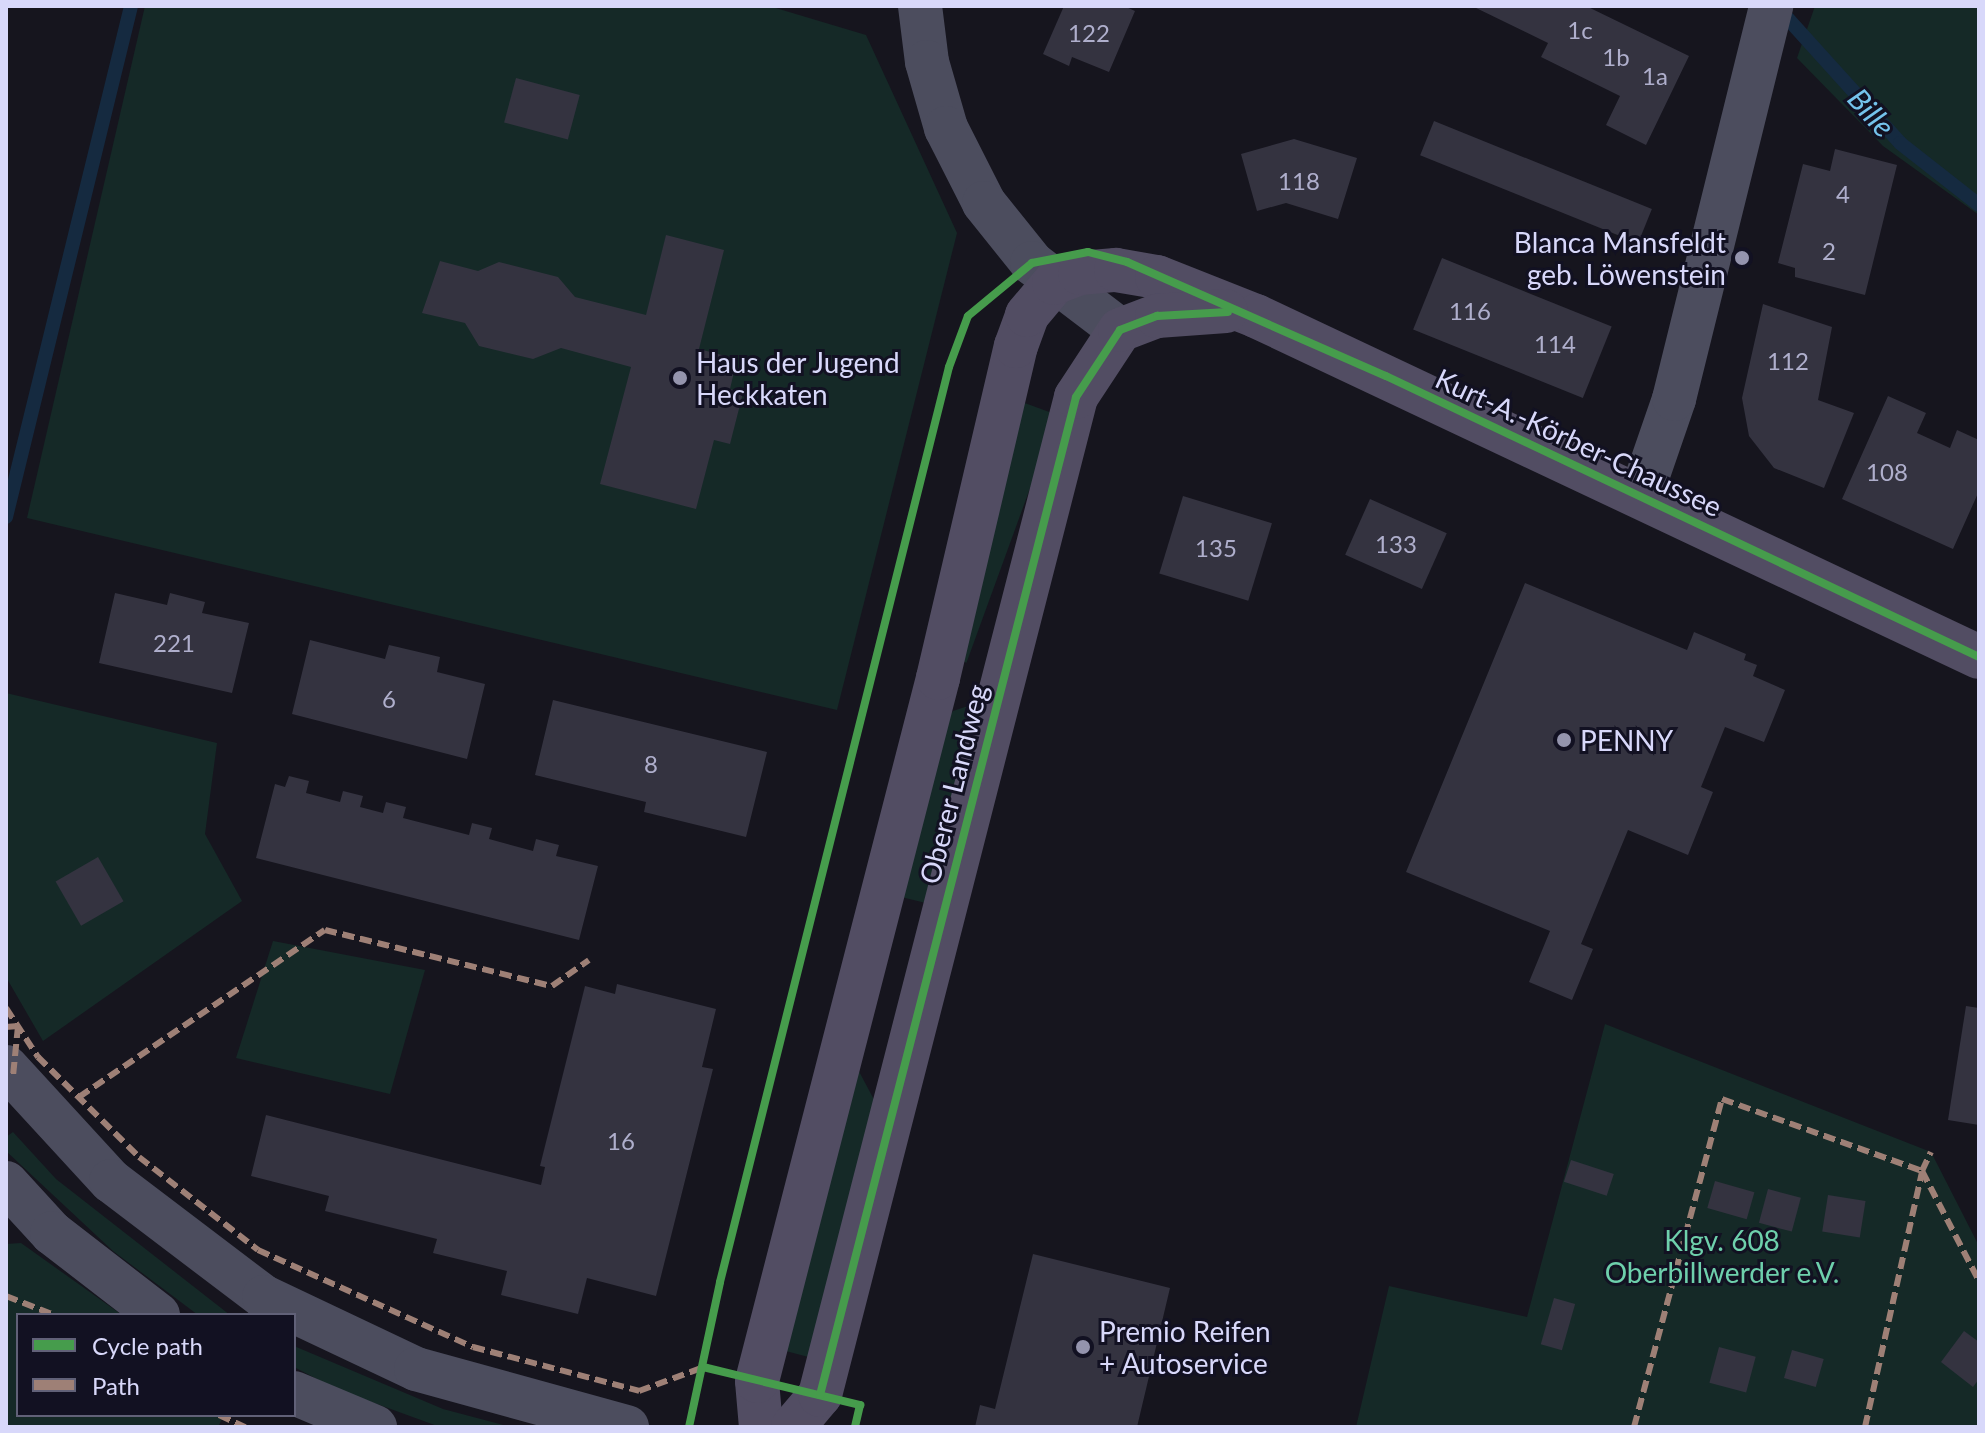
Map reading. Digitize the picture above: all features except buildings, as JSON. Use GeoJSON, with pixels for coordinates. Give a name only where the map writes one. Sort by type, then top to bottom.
{"type":"FeatureCollection","features":[{"type":"Feature","properties":{"kind":"main road","name":"Kurt-A.-Körber-Chaussee"},"geometry":{"type":"LineString","coordinates":[[1054,283],[1080,273],[1116,270],[1157,277],[1256,316],[1979,657]]}},
{"type":"Feature","properties":{"kind":"main road","name":"Oberer Landweg"},"geometry":{"type":"LineString","coordinates":[[761,1427],[757,1381],[938,678],[1016,346],[1027,315],[1054,283]]}},
{"type":"Feature","properties":{"kind":"main road"},"geometry":{"type":"LineString","coordinates":[[1120,330],[1184,312],[1256,316]]}},
{"type":"Feature","properties":{"kind":"main road","name":"Oberer Landweg"},"geometry":{"type":"LineString","coordinates":[[793,1427],[820,1395],[1076,397],[1120,330]]}},
{"type":"Feature","properties":{"kind":"main road"},"geometry":{"type":"LineString","coordinates":[[938,678],[972,693],[989,734]]}},
{"type":"Feature","properties":{"kind":"main road"},"geometry":{"type":"LineString","coordinates":[[846,1036],[899,1087]]}},
{"type":"Feature","properties":{"kind":"street"},"geometry":{"type":"LineString","coordinates":[[920,6],[927,62],[946,128],[984,203],[1054,283],[1120,330]]}},
{"type":"Feature","properties":{"kind":"street"},"geometry":{"type":"LineString","coordinates":[[1641,495],[1674,399],[1765,22]]}},
{"type":"Feature","properties":{"kind":"street"},"geometry":{"type":"LineString","coordinates":[[8,1075],[111,1181],[264,1297],[416,1369],[627,1427]]}},
{"type":"Feature","properties":{"kind":"street"},"geometry":{"type":"LineString","coordinates":[[6,1183],[52,1233],[155,1313]]}},
{"type":"Feature","properties":{"kind":"street"},"geometry":{"type":"LineString","coordinates":[[296,1394],[375,1427]]}},
{"type":"Feature","properties":{"kind":"green space"},"geometry":{"type":"Polygon","coordinates":[[[145,6],[769,6],[866,35],[957,233],[837,710],[27,518],[145,6]]]}},
{"type":"Feature","properties":{"kind":"green space"},"geometry":{"type":"Polygon","coordinates":[[[1815,6],[1979,6],[1979,215],[1883,146],[1797,58],[1815,6]]]}},
{"type":"Feature","properties":{"kind":"green space"},"geometry":{"type":"Polygon","coordinates":[[[1022,402],[1057,415],[966,663],[932,650],[1022,402]]]}},
{"type":"Feature","properties":{"kind":"green space"},"geometry":{"type":"Polygon","coordinates":[[[6,693],[217,743],[205,834],[242,901],[43,1041],[6,977],[6,693]]]}},
{"type":"Feature","properties":{"kind":"green space"},"geometry":{"type":"Polygon","coordinates":[[[968,706],[975,718],[930,904],[897,896],[941,727],[953,711],[968,706]]]}},
{"type":"Feature","properties":{"kind":"green space"},"geometry":{"type":"Polygon","coordinates":[[[273,941],[425,970],[390,1094],[236,1058],[273,941]]]}},
{"type":"Feature","properties":{"kind":"green space","name":"Klgv. 608 Oberbillwerder e.V."},"geometry":{"type":"Polygon","coordinates":[[[1605,1024],[1931,1152],[1979,1246],[1979,1427],[1356,1427],[1389,1286],[1527,1317],[1605,1024]]]}},
{"type":"Feature","properties":{"kind":"green space"},"geometry":{"type":"Polygon","coordinates":[[[854,1062],[879,1109],[816,1359],[782,1350],[854,1062]]]}},
{"type":"Feature","properties":{"kind":"green space"},"geometry":{"type":"Polygon","coordinates":[[[13,1132],[56,1179],[227,1313],[195,1313],[113,1251],[6,1151],[6,1137],[13,1132]]]}},
{"type":"Feature","properties":{"kind":"green space"},"geometry":{"type":"Polygon","coordinates":[[[21,1243],[119,1313],[16,1313],[16,1417],[223,1417],[218,1427],[6,1427],[6,1244],[21,1243]]]}},
{"type":"Feature","properties":{"kind":"green space"},"geometry":{"type":"Polygon","coordinates":[[[296,1347],[443,1409],[511,1427],[440,1427],[336,1389],[296,1368],[296,1347]]]}},
{"type":"Feature","properties":{"kind":"waterway"},"geometry":{"type":"LineString","coordinates":[[6,517],[131,6]]}},
{"type":"Feature","properties":{"kind":"waterway","name":"Bille"},"geometry":{"type":"LineString","coordinates":[[1780,10],[1900,143],[1979,205]]}},
{"type":"Feature","properties":{"kind":"marked path"},"geometry":{"type":"LineString","coordinates":[[79,1097],[325,930],[552,986],[589,960]]}},
{"type":"Feature","properties":{"kind":"marked path"},"geometry":{"type":"LineString","coordinates":[[6,1008],[38,1057],[139,1157],[258,1250],[473,1347],[639,1391],[704,1367]]}},
{"type":"Feature","properties":{"kind":"marked path"},"geometry":{"type":"LineString","coordinates":[[6,1027],[18,1026],[13,1076]]}},
{"type":"Feature","properties":{"kind":"marked path"},"geometry":{"type":"LineString","coordinates":[[1634,1427],[1722,1099],[1922,1171],[1979,1281]]}},
{"type":"Feature","properties":{"kind":"marked path"},"geometry":{"type":"LineString","coordinates":[[1865,1427],[1922,1171],[1931,1152]]}},
{"type":"Feature","properties":{"kind":"marked path"},"geometry":{"type":"LineString","coordinates":[[6,1296],[49,1313]]}},
{"type":"Feature","properties":{"kind":"marked path"},"geometry":{"type":"LineString","coordinates":[[223,1417],[245,1427]]}},
{"type":"Feature","properties":{"kind":"cycle path"},"geometry":{"type":"LineString","coordinates":[[689,1427],[720,1282],[949,367],[968,316],[1032,263],[1088,252],[1127,262],[1386,376],[1979,657]]}},
{"type":"Feature","properties":{"kind":"cycle path"},"geometry":{"type":"LineString","coordinates":[[820,1395],[1076,397],[1120,330],[1157,316],[1228,312]]}},
{"type":"Feature","properties":{"kind":"cycle path"},"geometry":{"type":"LineString","coordinates":[[703,1367],[860,1405],[855,1427]]}},
{"type":"Feature","properties":{"kind":"place","name":"Blanca Mansfeldt geb. Löwenstein"},"geometry":{"type":"Point","coordinates":[1742,258]}},
{"type":"Feature","properties":{"kind":"place","name":"Haus der Jugend Heckkaten"},"geometry":{"type":"Point","coordinates":[680,378]}},
{"type":"Feature","properties":{"kind":"place","name":"PENNY"},"geometry":{"type":"Point","coordinates":[1564,740]}},
{"type":"Feature","properties":{"kind":"place","name":"Premio Reifen + Autoservice"},"geometry":{"type":"Point","coordinates":[1083,1347]}}]}
